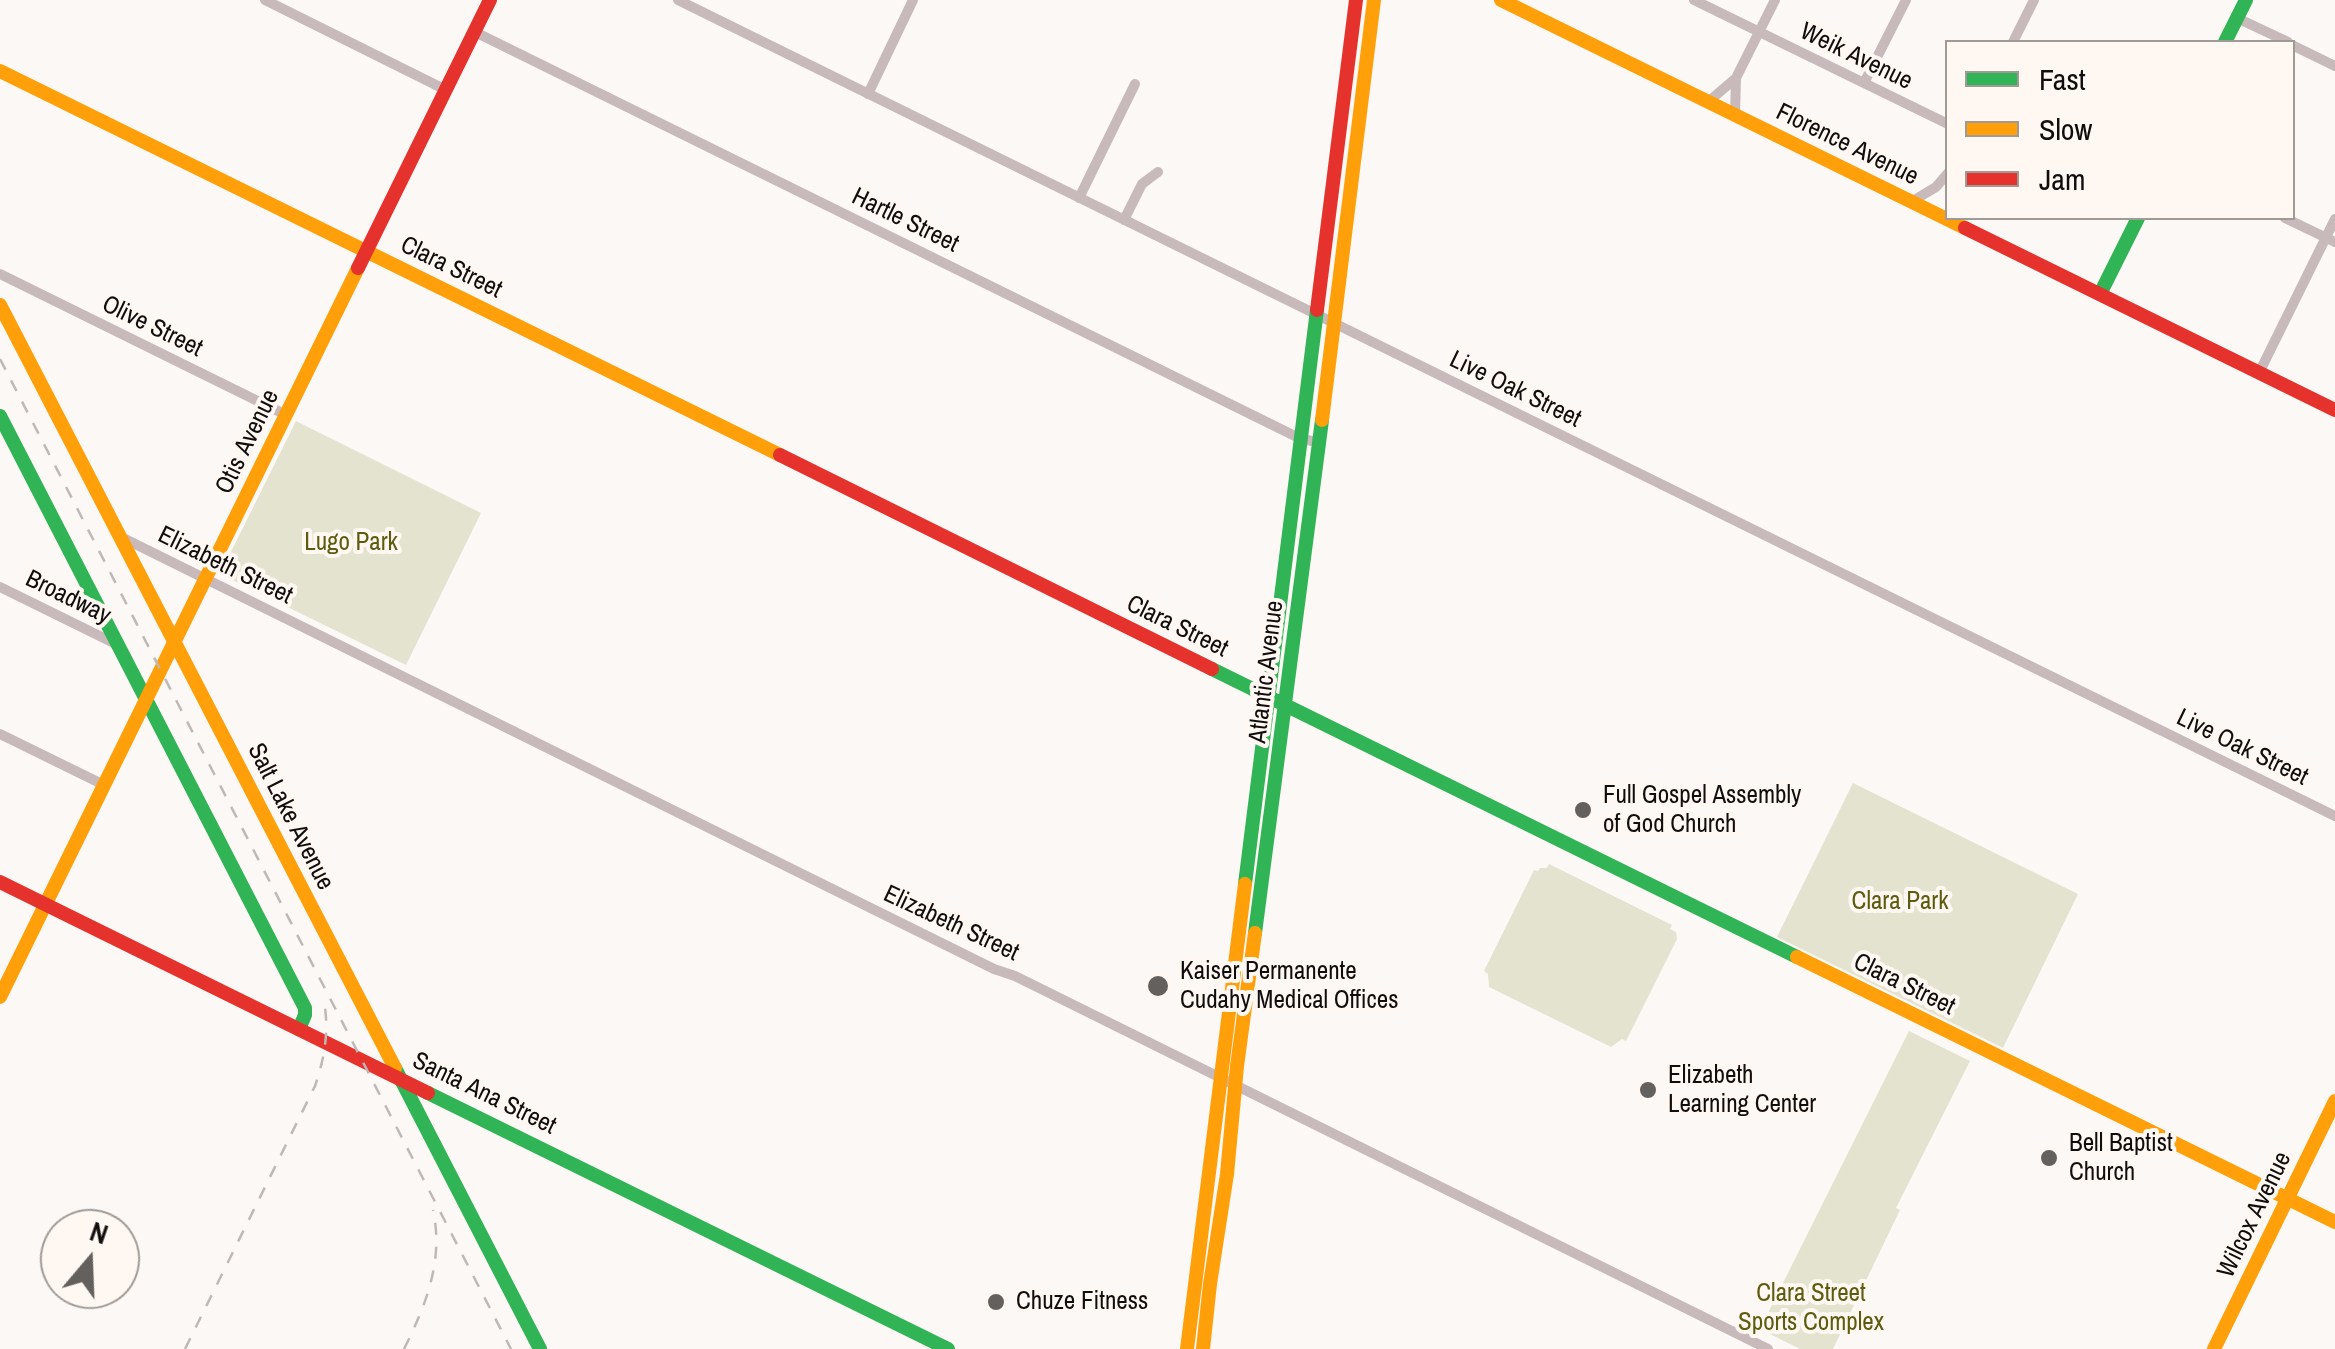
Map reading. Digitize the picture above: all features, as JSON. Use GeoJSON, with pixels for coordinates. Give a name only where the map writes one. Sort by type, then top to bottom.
{"type":"FeatureCollection","features":[{"type":"Feature","properties":{"kind":"street"},"geometry":{"type":"LineString","coordinates":[[266,0],[446,90]]}},
{"type":"Feature","properties":{"kind":"street","name":"Otis Avenue"},"geometry":{"type":"LineString","coordinates":[[0,997],[490,0]]}},
{"type":"Feature","properties":{"kind":"street","name":"Live Oak Street"},"geometry":{"type":"LineString","coordinates":[[678,0],[2335,816]]}},
{"type":"Feature","properties":{"kind":"street"},"geometry":{"type":"LineString","coordinates":[[868,94],[914,0]]}},
{"type":"Feature","properties":{"kind":"street","name":"Atlantic Avenue"},"geometry":{"type":"LineString","coordinates":[[1187,1349],[1356,0]]}},
{"type":"Feature","properties":{"kind":"street","name":"Atlantic Avenue"},"geometry":{"type":"LineString","coordinates":[[1202,1349],[1374,0]]}},
{"type":"Feature","properties":{"kind":"street","name":"Florence Avenue"},"geometry":{"type":"LineString","coordinates":[[1501,0],[1945,219]]}},
{"type":"Feature","properties":{"kind":"street"},"geometry":{"type":"LineString","coordinates":[[1528,0],[1533,16]]}},
{"type":"Feature","properties":{"kind":"street","name":"Weik Avenue"},"geometry":{"type":"LineString","coordinates":[[1694,0],[1945,123]]}},
{"type":"Feature","properties":{"kind":"street"},"geometry":{"type":"LineString","coordinates":[[1708,102],[1736,78],[1775,0]]}},
{"type":"Feature","properties":{"kind":"street"},"geometry":{"type":"LineString","coordinates":[[1864,83],[1906,0]]}},
{"type":"Feature","properties":{"kind":"street"},"geometry":{"type":"LineString","coordinates":[[2014,40],[2034,0]]}},
{"type":"Feature","properties":{"kind":"street"},"geometry":{"type":"LineString","coordinates":[[2226,40],[2246,0]]}},
{"type":"Feature","properties":{"kind":"street"},"geometry":{"type":"LineString","coordinates":[[2237,18],[2282,40]]}},
{"type":"Feature","properties":{"kind":"street","name":"Hartle Street"},"geometry":{"type":"LineString","coordinates":[[475,32],[1302,439],[1318,442]]}},
{"type":"Feature","properties":{"kind":"street"},"geometry":{"type":"LineString","coordinates":[[2295,46],[2335,66]]}},
{"type":"Feature","properties":{"kind":"street","name":"Clara Street"},"geometry":{"type":"LineString","coordinates":[[0,71],[2335,1222]]}},
{"type":"Feature","properties":{"kind":"street"},"geometry":{"type":"LineString","coordinates":[[1735,115],[1736,78]]}},
{"type":"Feature","properties":{"kind":"street"},"geometry":{"type":"LineString","coordinates":[[1078,198],[1134,84]]}},
{"type":"Feature","properties":{"kind":"street"},"geometry":{"type":"LineString","coordinates":[[1124,220],[1142,184],[1158,172]]}},
{"type":"Feature","properties":{"kind":"street"},"geometry":{"type":"LineString","coordinates":[[1911,202],[1945,176]]}},
{"type":"Feature","properties":{"kind":"street"},"geometry":{"type":"LineString","coordinates":[[2259,373],[2330,240],[2335,219]]}},
{"type":"Feature","properties":{"kind":"street","name":"Florence Avenue"},"geometry":{"type":"LineString","coordinates":[[1948,220],[2335,410]]}},
{"type":"Feature","properties":{"kind":"street"},"geometry":{"type":"LineString","coordinates":[[2100,294],[2137,220]]}},
{"type":"Feature","properties":{"kind":"street"},"geometry":{"type":"LineString","coordinates":[[2289,220],[2330,240]]}},
{"type":"Feature","properties":{"kind":"street","name":"Olive Street"},"geometry":{"type":"LineString","coordinates":[[0,274],[286,415]]}},
{"type":"Feature","properties":{"kind":"street","name":"Salt Lake Avenue"},"geometry":{"type":"LineString","coordinates":[[0,305],[540,1349]]}},
{"type":"Feature","properties":{"kind":"street"},"geometry":{"type":"LineString","coordinates":[[0,416],[305,1008],[298,1029]]}},
{"type":"Feature","properties":{"kind":"street"},"geometry":{"type":"LineString","coordinates":[[0,440],[17,448]]}},
{"type":"Feature","properties":{"kind":"street","name":"Elizabeth Street"},"geometry":{"type":"LineString","coordinates":[[118,535],[1768,1349]]}},
{"type":"Feature","properties":{"kind":"street","name":"Broadway"},"geometry":{"type":"LineString","coordinates":[[0,587],[118,645]]}},
{"type":"Feature","properties":{"kind":"street"},"geometry":{"type":"LineString","coordinates":[[0,734],[104,785]]}},
{"type":"Feature","properties":{"kind":"street","name":"Santa Ana Street"},"geometry":{"type":"LineString","coordinates":[[0,882],[948,1349]]}},
{"type":"Feature","properties":{"kind":"street","name":"Wilcox Avenue"},"geometry":{"type":"LineString","coordinates":[[2214,1349],[2335,1102]]}},
{"type":"Feature","properties":{"kind":"green space","name":"Lugo Park"},"geometry":{"type":"Polygon","coordinates":[[[296,421],[481,513],[406,665],[222,575],[296,421]]]}},
{"type":"Feature","properties":{"kind":"green space","name":"Clara Park"},"geometry":{"type":"Polygon","coordinates":[[[1853,783],[2078,894],[2003,1048],[1777,937],[1853,783]]]}},
{"type":"Feature","properties":{"kind":"green space"},"geometry":{"type":"Polygon","coordinates":[[[1549,864],[1672,925],[1670,929],[1676,932],[1677,939],[1626,1041],[1622,1039],[1611,1047],[1489,987],[1484,971],[1534,870],[1549,864]]]}},
{"type":"Feature","properties":{"kind":"green space","name":"Clara Street Sports Complex"},"geometry":{"type":"Polygon","coordinates":[[[1909,1031],[1970,1061],[1896,1208],[1900,1210],[1833,1349],[1800,1349],[1760,1329],[1909,1031]]]}},
{"type":"Feature","properties":{"kind":"railway"},"geometry":{"type":"LineString","coordinates":[[0,359],[511,1349]]}},
{"type":"Feature","properties":{"kind":"railway"},"geometry":{"type":"LineString","coordinates":[[185,1349],[315,1086],[325,1042],[323,997]]}},
{"type":"Feature","properties":{"kind":"railway"},"geometry":{"type":"LineString","coordinates":[[404,1349],[431,1282],[436,1247],[433,1210]]}},
{"type":"Feature","properties":{"kind":"traffic: fast"},"geometry":{"type":"LineString","coordinates":[[2226,40],[2246,0]]}},
{"type":"Feature","properties":{"kind":"traffic: fast"},"geometry":{"type":"LineString","coordinates":[[2100,294],[2137,220]]}},
{"type":"Feature","properties":{"kind":"traffic: fast"},"geometry":{"type":"LineString","coordinates":[[1245,884],[1317,310]]}},
{"type":"Feature","properties":{"kind":"traffic: fast"},"geometry":{"type":"LineString","coordinates":[[0,416],[305,1008],[299,1029]]}},
{"type":"Feature","properties":{"kind":"traffic: fast"},"geometry":{"type":"LineString","coordinates":[[1255,933],[1322,420]]}},
{"type":"Feature","properties":{"kind":"traffic: fast"},"geometry":{"type":"LineString","coordinates":[[1212,669],[1797,957]]}},
{"type":"Feature","properties":{"kind":"traffic: fast"},"geometry":{"type":"LineString","coordinates":[[395,1068],[540,1349]]}},
{"type":"Feature","properties":{"kind":"traffic: fast"},"geometry":{"type":"LineString","coordinates":[[428,1093],[948,1349]]}},
{"type":"Feature","properties":{"kind":"traffic: slow"},"geometry":{"type":"LineString","coordinates":[[1322,420],[1374,0]]}},
{"type":"Feature","properties":{"kind":"traffic: slow"},"geometry":{"type":"LineString","coordinates":[[1501,0],[1945,218]]}},
{"type":"Feature","properties":{"kind":"traffic: slow"},"geometry":{"type":"LineString","coordinates":[[0,71],[780,455]]}},
{"type":"Feature","properties":{"kind":"traffic: slow"},"geometry":{"type":"LineString","coordinates":[[1949,220],[1965,228]]}},
{"type":"Feature","properties":{"kind":"traffic: slow"},"geometry":{"type":"LineString","coordinates":[[0,997],[358,268]]}},
{"type":"Feature","properties":{"kind":"traffic: slow"},"geometry":{"type":"LineString","coordinates":[[0,305],[395,1068]]}},
{"type":"Feature","properties":{"kind":"traffic: slow"},"geometry":{"type":"LineString","coordinates":[[1187,1349],[1245,884]]}},
{"type":"Feature","properties":{"kind":"traffic: slow"},"geometry":{"type":"LineString","coordinates":[[1203,1349],[1255,933]]}},
{"type":"Feature","properties":{"kind":"traffic: slow"},"geometry":{"type":"LineString","coordinates":[[1797,957],[2335,1222]]}},
{"type":"Feature","properties":{"kind":"traffic: slow"},"geometry":{"type":"LineString","coordinates":[[2214,1349],[2335,1101]]}},
{"type":"Feature","properties":{"kind":"traffic: jam"},"geometry":{"type":"LineString","coordinates":[[358,268],[490,0]]}},
{"type":"Feature","properties":{"kind":"traffic: jam"},"geometry":{"type":"LineString","coordinates":[[1317,310],[1356,0]]}},
{"type":"Feature","properties":{"kind":"traffic: jam"},"geometry":{"type":"LineString","coordinates":[[1965,228],[2335,410]]}},
{"type":"Feature","properties":{"kind":"traffic: jam"},"geometry":{"type":"LineString","coordinates":[[780,455],[1212,669]]}},
{"type":"Feature","properties":{"kind":"traffic: jam"},"geometry":{"type":"LineString","coordinates":[[0,882],[428,1093]]}},
{"type":"Feature","properties":{"kind":"place","name":"Full Gospel Assembly of God Church"},"geometry":{"type":"Point","coordinates":[1583,810]}},
{"type":"Feature","properties":{"kind":"place","name":"Kaiser Permanente Cudahy Medical Offices"},"geometry":{"type":"Point","coordinates":[1158,986]}},
{"type":"Feature","properties":{"kind":"place","name":"Elizabeth Learning Center"},"geometry":{"type":"Point","coordinates":[1648,1090]}},
{"type":"Feature","properties":{"kind":"place","name":"Bell Baptist Church"},"geometry":{"type":"Point","coordinates":[2049,1158]}},
{"type":"Feature","properties":{"kind":"place","name":"Chuze Fitness"},"geometry":{"type":"Point","coordinates":[996,1302]}}]}
